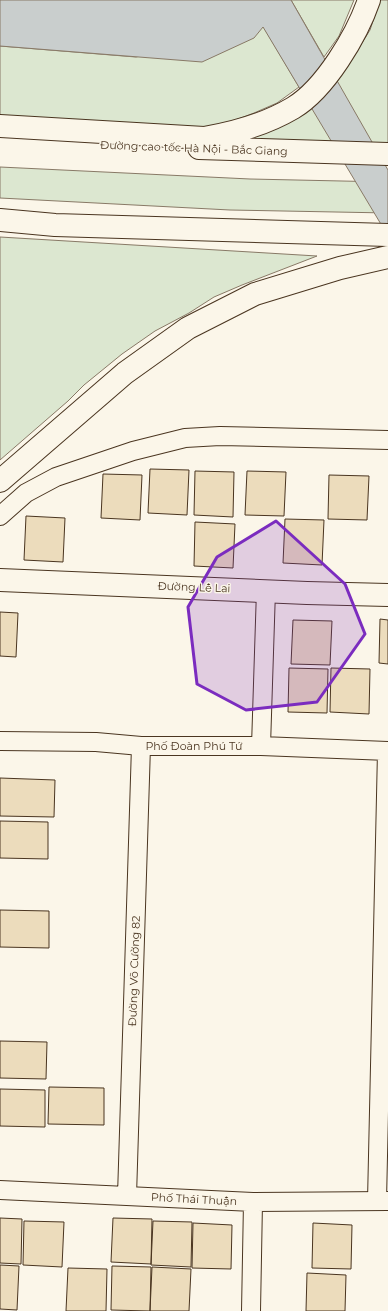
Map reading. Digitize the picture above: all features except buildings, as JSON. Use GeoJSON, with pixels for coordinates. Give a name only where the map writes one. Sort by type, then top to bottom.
{"type":"FeatureCollection","features":[{"type":"Feature","properties":{"kind":"main road"},"geometry":{"type":"LineString","coordinates":[[0,126],[204,138],[228,133],[274,119],[295,107],[323,80],[349,43],[363,17],[369,0]]}},
{"type":"Feature","properties":{"kind":"main road","name":"Đường cao tốc Hà Nội - Bắc Giang"},"geometry":{"type":"LineString","coordinates":[[0,139],[60,144],[388,154]]}},
{"type":"Feature","properties":{"kind":"main road"},"geometry":{"type":"LineString","coordinates":[[0,220],[55,225],[388,235]]}},
{"type":"Feature","properties":{"kind":"main road"},"geometry":{"type":"LineString","coordinates":[[0,481],[125,373],[188,328],[255,294],[340,268],[388,257]]}},
{"type":"Feature","properties":{"kind":"main road","name":"Đường Lê Lai"},"geometry":{"type":"LineString","coordinates":[[0,580],[388,595]]}},
{"type":"Feature","properties":{"kind":"street"},"geometry":{"type":"LineString","coordinates":[[0,516],[26,493],[56,477],[133,451],[185,438],[220,436],[388,440]]}},
{"type":"Feature","properties":{"kind":"street"},"geometry":{"type":"LineString","coordinates":[[261,746],[266,590]]}},
{"type":"Feature","properties":{"kind":"street","name":"Phố Đoàn Phú Tứ"},"geometry":{"type":"LineString","coordinates":[[0,741],[96,742],[141,746],[261,746],[387,751]]}},
{"type":"Feature","properties":{"kind":"street","name":"Đường Võ Cường 82"},"geometry":{"type":"LineString","coordinates":[[127,1196],[141,746]]}},
{"type":"Feature","properties":{"kind":"street"},"geometry":{"type":"LineString","coordinates":[[383,1201],[387,751]]}},
{"type":"Feature","properties":{"kind":"street","name":"Phố Thái Thuận"},"geometry":{"type":"LineString","coordinates":[[0,1190],[253,1202],[383,1201]]}},
{"type":"Feature","properties":{"kind":"street"},"geometry":{"type":"LineString","coordinates":[[251,1311],[253,1202]]}},
{"type":"Feature","properties":{"kind":"highlighted area"},"geometry":{"type":"Polygon","coordinates":[[[276,521],[345,584],[365,634],[317,702],[246,710],[197,684],[188,607],[217,557],[276,521]]]}},
{"type":"Feature","properties":{"kind":"green space"},"geometry":{"type":"Polygon","coordinates":[[[291,0],[354,0],[339,36],[324,57],[291,0]]]}},
{"type":"Feature","properties":{"kind":"green space"},"geometry":{"type":"Polygon","coordinates":[[[380,0],[388,0],[388,147],[238,144],[350,62],[370,30],[380,0]]]}},
{"type":"Feature","properties":{"kind":"green space"},"geometry":{"type":"Polygon","coordinates":[[[263,26],[299,87],[277,103],[230,122],[201,129],[0,121],[0,46],[136,57],[263,26]]]}},
{"type":"Feature","properties":{"kind":"green space"},"geometry":{"type":"Polygon","coordinates":[[[0,167],[250,179],[388,182],[388,213],[230,210],[0,198],[0,167]]]}},
{"type":"Feature","properties":{"kind":"green space"},"geometry":{"type":"Polygon","coordinates":[[[0,237],[317,256],[214,297],[189,313],[155,331],[122,354],[84,385],[68,401],[0,460],[0,237]]]}},
{"type":"Feature","properties":{"kind":"shaded area"},"geometry":{"type":"Polygon","coordinates":[[[0,0],[291,0],[388,170],[388,236],[263,27],[254,38],[202,62],[0,46],[0,0]]]}}]}
